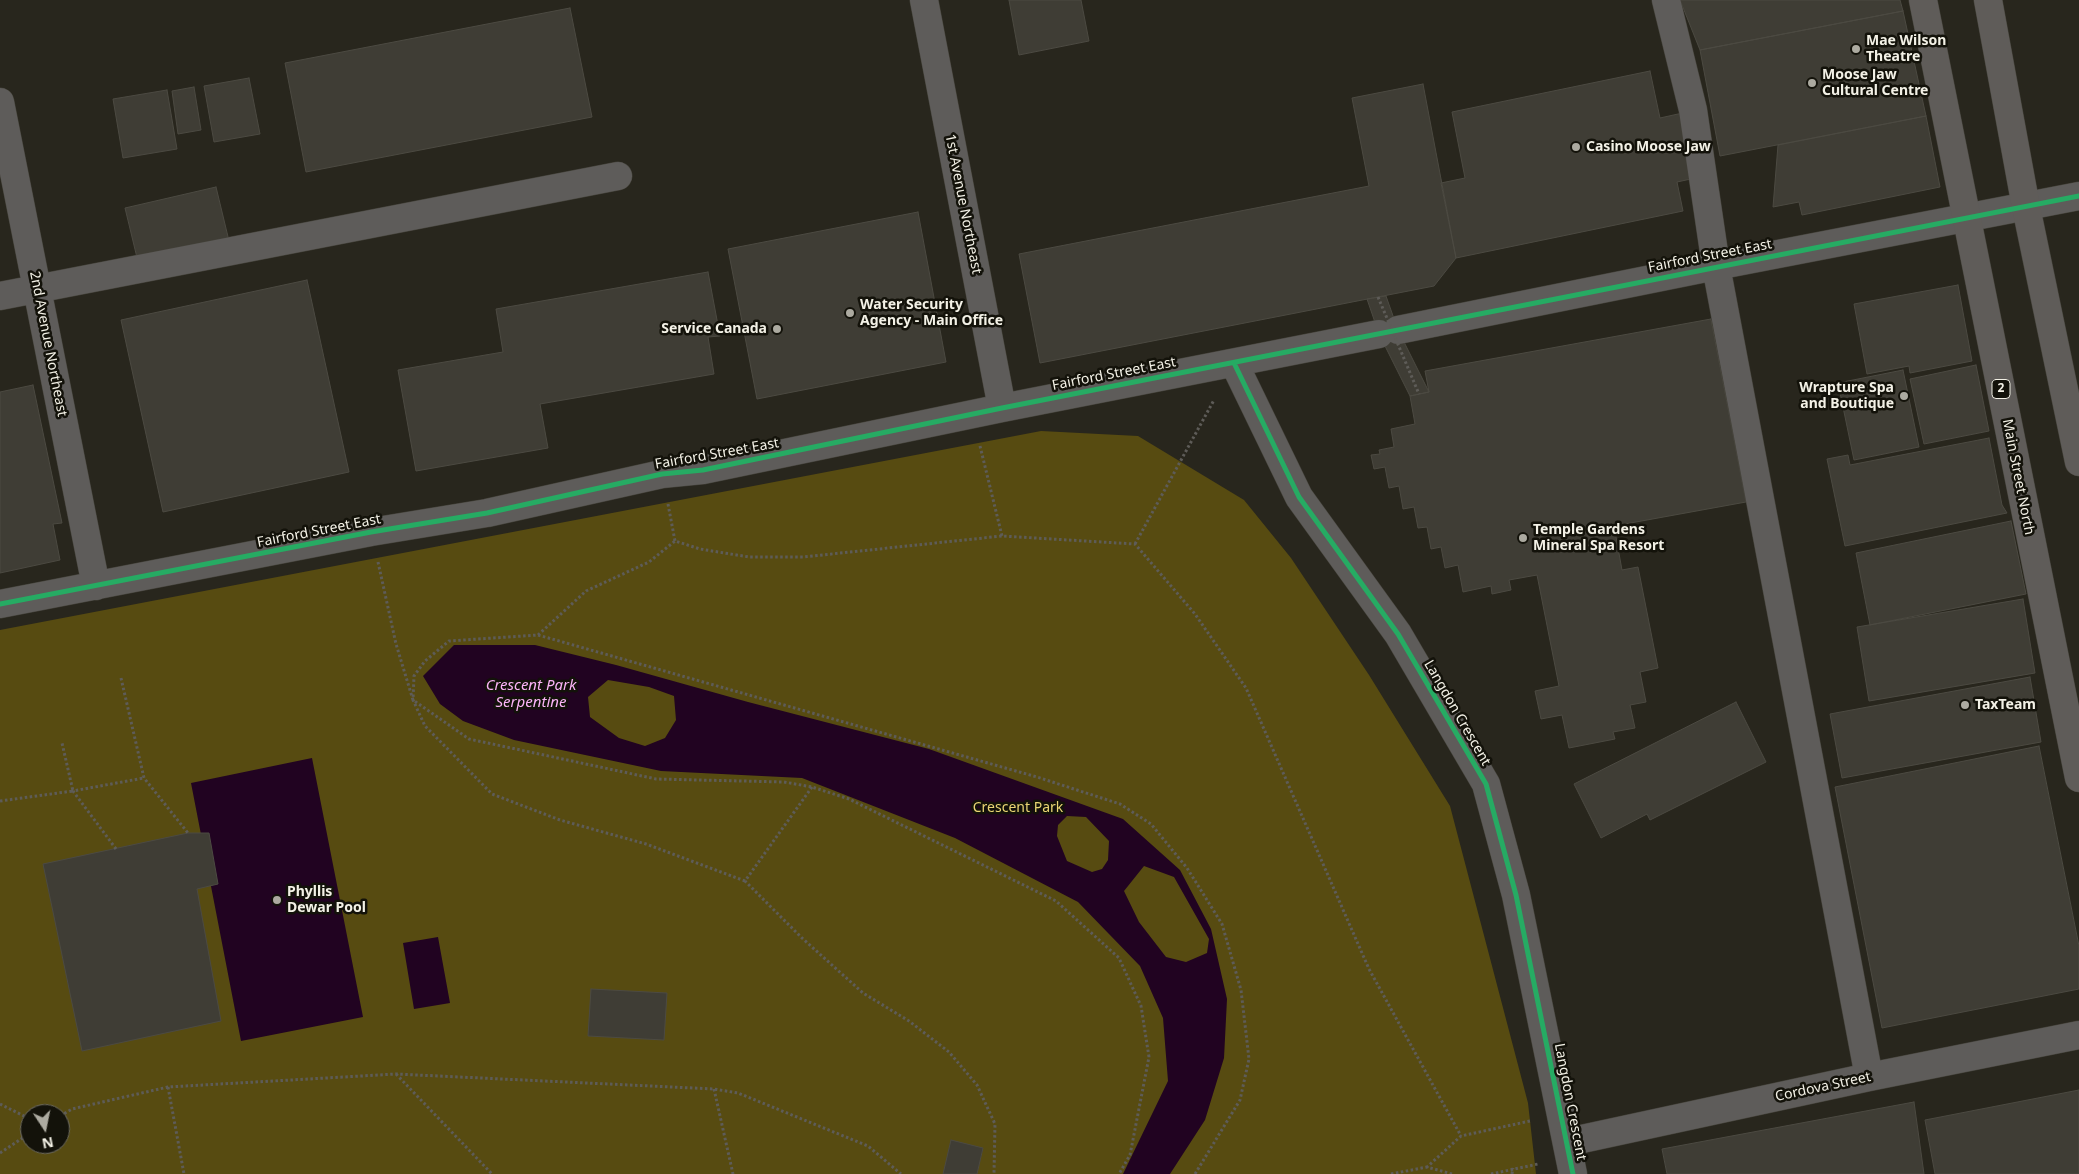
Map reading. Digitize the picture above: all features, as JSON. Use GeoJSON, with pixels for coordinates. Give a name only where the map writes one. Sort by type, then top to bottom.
{"type":"FeatureCollection","features":[{"type":"Feature","properties":{"kind":"main road","name":"Main Street North"},"geometry":{"type":"LineString","coordinates":[[1924,0],[1966,218],[2075,737],[2079,778]]}},
{"type":"Feature","properties":{"kind":"main road"},"geometry":{"type":"LineString","coordinates":[[1988,0],[2026,207],[2079,462]]}},
{"type":"Feature","properties":{"kind":"street","name":"1st Avenue Northeast"},"geometry":{"type":"LineString","coordinates":[[924,0],[1002,408]]}},
{"type":"Feature","properties":{"kind":"street"},"geometry":{"type":"LineString","coordinates":[[1666,0],[1693,110],[1716,266],[1869,1077]]}},
{"type":"Feature","properties":{"kind":"street","name":"2nd Avenue Northeast"},"geometry":{"type":"LineString","coordinates":[[0,102],[96,586]]}},
{"type":"Feature","properties":{"kind":"street"},"geometry":{"type":"LineString","coordinates":[[0,296],[618,176]]}},
{"type":"Feature","properties":{"kind":"street","name":"Fairford Street East"},"geometry":{"type":"LineString","coordinates":[[0,604],[371,532],[487,513],[662,474],[703,470],[1002,408],[2079,196]]}},
{"type":"Feature","properties":{"kind":"street","name":"Langdon Crescent"},"geometry":{"type":"LineString","coordinates":[[1234,363],[1299,497],[1398,634],[1486,784],[1516,895],[1570,1158]]}},
{"type":"Feature","properties":{"kind":"street","name":"Cordova Street"},"geometry":{"type":"LineString","coordinates":[[1570,1158],[1869,1077],[2079,1035]]}},
{"type":"Feature","properties":{"kind":"path"},"geometry":{"type":"LineString","coordinates":[[1378,297],[1419,394]]}},
{"type":"Feature","properties":{"kind":"path"},"geometry":{"type":"LineString","coordinates":[[1135,544],[1234,363]]}},
{"type":"Feature","properties":{"kind":"path"},"geometry":{"type":"LineString","coordinates":[[973,414],[1002,536]]}},
{"type":"Feature","properties":{"kind":"path"},"geometry":{"type":"LineString","coordinates":[[371,532],[396,644],[413,700],[425,726],[492,794],[560,820],[646,844],[745,881],[802,938],[863,993],[908,1021],[949,1052],[966,1072],[977,1085],[995,1124],[994,1174]]}},
{"type":"Feature","properties":{"kind":"path"},"geometry":{"type":"LineString","coordinates":[[538,635],[586,591],[649,562],[675,541],[700,549],[749,557],[803,557],[1002,536],[1135,544],[1195,614],[1246,688],[1370,968],[1461,1136]]}},
{"type":"Feature","properties":{"kind":"path"},"geometry":{"type":"LineString","coordinates":[[413,700],[414,676],[425,661],[450,641],[538,635],[1037,777],[1120,804],[1152,824],[1187,868],[1222,924],[1241,990],[1249,1059],[1240,1100],[1195,1174]]}},
{"type":"Feature","properties":{"kind":"path"},"geometry":{"type":"LineString","coordinates":[[121,678],[144,778],[188,833]]}},
{"type":"Feature","properties":{"kind":"path"},"geometry":{"type":"LineString","coordinates":[[413,700],[469,739],[656,779],[784,782],[812,787],[849,799],[1056,901],[1120,958],[1141,1006],[1149,1057],[1130,1155],[1120,1174]]}},
{"type":"Feature","properties":{"kind":"path"},"geometry":{"type":"LineString","coordinates":[[62,743],[73,791],[116,848]]}},
{"type":"Feature","properties":{"kind":"path"},"geometry":{"type":"LineString","coordinates":[[0,801],[73,791],[144,778]]}},
{"type":"Feature","properties":{"kind":"path"},"geometry":{"type":"LineString","coordinates":[[745,881],[812,787]]}},
{"type":"Feature","properties":{"kind":"path"},"geometry":{"type":"LineString","coordinates":[[396,1074],[492,1174]]}},
{"type":"Feature","properties":{"kind":"path"},"geometry":{"type":"LineString","coordinates":[[70,1110],[168,1087],[396,1074],[714,1089],[738,1093],[868,1146],[901,1174]]}},
{"type":"Feature","properties":{"kind":"path"},"geometry":{"type":"LineString","coordinates":[[168,1087],[184,1174]]}},
{"type":"Feature","properties":{"kind":"path"},"geometry":{"type":"LineString","coordinates":[[714,1089],[733,1174]]}},
{"type":"Feature","properties":{"kind":"path"},"geometry":{"type":"LineString","coordinates":[[0,1104],[20,1114]]}},
{"type":"Feature","properties":{"kind":"path"},"geometry":{"type":"LineString","coordinates":[[1427,1167],[1461,1136],[1562,1114]]}},
{"type":"Feature","properties":{"kind":"path"},"geometry":{"type":"LineString","coordinates":[[0,1153],[20,1140]]}},
{"type":"Feature","properties":{"kind":"path"},"geometry":{"type":"LineString","coordinates":[[1491,1174],[1570,1158]]}},
{"type":"Feature","properties":{"kind":"path"},"geometry":{"type":"LineString","coordinates":[[1391,1174],[1427,1167],[1452,1174]]}},
{"type":"Feature","properties":{"kind":"path"},"geometry":{"type":"LineString","coordinates":[[1512,1174],[1514,1168]]}},
{"type":"Feature","properties":{"kind":"green space","name":"Crescent Park"},"geometry":{"type":"Polygon","coordinates":[[[1041,431],[1138,436],[1244,500],[1291,558],[1369,675],[1450,806],[1528,1103],[1536,1174],[0,1174],[0,630],[1041,431]]]}},
{"type":"Feature","properties":{"kind":"water","name":"Crescent Park Serpentine"},"geometry":{"type":"Polygon","coordinates":[[[454,645],[535,645],[929,749],[1123,819],[1180,870],[1211,929],[1227,999],[1224,1058],[1205,1120],[1170,1174],[1123,1174],[1168,1081],[1163,1018],[1140,966],[1078,902],[955,838],[802,778],[661,771],[514,740],[463,721],[440,704],[423,676],[454,645]],[[608,680],[588,697],[590,717],[619,738],[645,746],[665,738],[676,720],[674,696],[649,687],[608,680]],[[1067,816],[1058,825],[1057,836],[1067,861],[1092,872],[1102,869],[1108,860],[1109,841],[1086,817],[1067,816]],[[1144,866],[1124,891],[1139,922],[1166,957],[1186,962],[1207,953],[1209,939],[1174,877],[1144,866]]]}},
{"type":"Feature","properties":{"kind":"water","name":"Phyllis Dewar Pool"},"geometry":{"type":"Polygon","coordinates":[[[312,758],[363,1017],[241,1041],[191,783],[312,758]]]}},
{"type":"Feature","properties":{"kind":"water"},"geometry":{"type":"Polygon","coordinates":[[[438,937],[450,1003],[414,1009],[403,943],[438,937]]]}},
{"type":"Feature","properties":{"kind":"building"},"geometry":{"type":"Polygon","coordinates":[[[1009,0],[1081,0],[1089,41],[1019,55],[1009,0]]]}},
{"type":"Feature","properties":{"kind":"building"},"geometry":{"type":"Polygon","coordinates":[[[1680,0],[1900,0],[1903,11],[1700,50],[1680,0]]]}},
{"type":"Feature","properties":{"kind":"building"},"geometry":{"type":"Polygon","coordinates":[[[570,8],[592,117],[306,172],[285,63],[570,8]]]}},
{"type":"Feature","properties":{"kind":"building","name":"Moose Jaw Cultural Centre"},"geometry":{"type":"Polygon","coordinates":[[[1903,11],[1926,116],[1720,156],[1700,50],[1903,11]]]}},
{"type":"Feature","properties":{"kind":"building","name":"Casino Moose Jaw"},"geometry":{"type":"Polygon","coordinates":[[[1650,71],[1660,118],[1687,112],[1700,177],[1677,182],[1683,211],[1456,258],[1441,183],[1465,178],[1452,112],[1650,71]]]}},
{"type":"Feature","properties":{"kind":"building"},"geometry":{"type":"Polygon","coordinates":[[[249,78],[260,134],[214,142],[204,86],[249,78]]]}},
{"type":"Feature","properties":{"kind":"building"},"geometry":{"type":"Polygon","coordinates":[[[1423,84],[1456,258],[1434,286],[1040,363],[1019,254],[1369,186],[1352,98],[1423,84]]]}},
{"type":"Feature","properties":{"kind":"building"},"geometry":{"type":"Polygon","coordinates":[[[194,87],[201,130],[178,134],[172,91],[194,87]]]}},
{"type":"Feature","properties":{"kind":"building"},"geometry":{"type":"Polygon","coordinates":[[[167,90],[177,149],[123,158],[113,99],[167,90]]]}},
{"type":"Feature","properties":{"kind":"building"},"geometry":{"type":"Polygon","coordinates":[[[1926,116],[1940,187],[1802,215],[1799,202],[1773,207],[1778,145],[1926,116]]]}},
{"type":"Feature","properties":{"kind":"building"},"geometry":{"type":"Polygon","coordinates":[[[216,187],[230,245],[139,266],[125,208],[216,187]]]}},
{"type":"Feature","properties":{"kind":"building"},"geometry":{"type":"Polygon","coordinates":[[[918,212],[946,362],[757,399],[728,249],[918,212]]]}},
{"type":"Feature","properties":{"kind":"building"},"geometry":{"type":"Polygon","coordinates":[[[708,272],[720,336],[708,337],[714,374],[540,404],[548,448],[416,471],[398,370],[503,352],[496,309],[708,272]]]}},
{"type":"Feature","properties":{"kind":"building"},"geometry":{"type":"Polygon","coordinates":[[[307,280],[349,472],[163,512],[121,320],[307,280]]]}},
{"type":"Feature","properties":{"kind":"building"},"geometry":{"type":"Polygon","coordinates":[[[1958,285],[1972,361],[1910,373],[1909,366],[1867,374],[1854,304],[1958,285]]]}},
{"type":"Feature","properties":{"kind":"building"},"geometry":{"type":"Polygon","coordinates":[[[1386,296],[1398,330],[1429,392],[1410,396],[1379,334],[1367,299],[1386,296]]]}},
{"type":"Feature","properties":{"kind":"building","name":"Temple Gardens Mineral Spa Resort"},"geometry":{"type":"Polygon","coordinates":[[[1711,319],[1746,502],[1614,526],[1622,570],[1638,567],[1658,668],[1640,672],[1646,702],[1630,705],[1635,728],[1613,732],[1615,739],[1569,748],[1562,715],[1541,719],[1535,691],[1559,686],[1537,575],[1509,580],[1511,590],[1492,594],[1491,586],[1463,592],[1458,565],[1445,568],[1441,547],[1431,549],[1427,527],[1418,528],[1414,507],[1403,509],[1399,486],[1389,488],[1385,467],[1374,469],[1371,455],[1380,454],[1379,450],[1394,447],[1391,429],[1415,424],[1410,396],[1429,392],[1425,371],[1711,319]]]}},
{"type":"Feature","properties":{"kind":"building"},"geometry":{"type":"Polygon","coordinates":[[[1976,365],[1989,431],[1924,444],[1910,379],[1976,365]]]}},
{"type":"Feature","properties":{"kind":"building"},"geometry":{"type":"Polygon","coordinates":[[[1903,370],[1919,447],[1854,460],[1838,383],[1903,370]]]}},
{"type":"Feature","properties":{"kind":"building"},"geometry":{"type":"Polygon","coordinates":[[[33,385],[62,523],[53,524],[60,560],[0,573],[0,392],[33,385]]]}},
{"type":"Feature","properties":{"kind":"building"},"geometry":{"type":"Polygon","coordinates":[[[1989,438],[2002,505],[2007,513],[1845,546],[1827,459],[1848,455],[1850,465],[1989,438]]]}},
{"type":"Feature","properties":{"kind":"building"},"geometry":{"type":"Polygon","coordinates":[[[2011,521],[2026,594],[1870,625],[1856,553],[2011,521]]]}},
{"type":"Feature","properties":{"kind":"building"},"geometry":{"type":"Polygon","coordinates":[[[2023,599],[2035,673],[1869,701],[1857,627],[2023,599]]]}},
{"type":"Feature","properties":{"kind":"building"},"geometry":{"type":"Polygon","coordinates":[[[2030,677],[2041,742],[1842,778],[1830,714],[2030,677]]]}},
{"type":"Feature","properties":{"kind":"building"},"geometry":{"type":"Polygon","coordinates":[[[1736,702],[1766,762],[1650,820],[1647,814],[1601,838],[1574,784],[1736,702]]]}},
{"type":"Feature","properties":{"kind":"building"},"geometry":{"type":"Polygon","coordinates":[[[2039,746],[2079,946],[2079,989],[1882,1028],[1835,787],[2039,746]]]}},
{"type":"Feature","properties":{"kind":"building"},"geometry":{"type":"Polygon","coordinates":[[[188,833],[209,833],[218,884],[197,889],[221,1021],[82,1051],[43,864],[188,833]]]}},
{"type":"Feature","properties":{"kind":"building"},"geometry":{"type":"Polygon","coordinates":[[[591,989],[667,993],[664,1040],[588,1036],[591,989]]]}},
{"type":"Feature","properties":{"kind":"building"},"geometry":{"type":"Polygon","coordinates":[[[2079,1090],[2079,1174],[1935,1174],[1925,1120],[2079,1090]]]}},
{"type":"Feature","properties":{"kind":"building"},"geometry":{"type":"Polygon","coordinates":[[[1914,1102],[1924,1174],[1667,1174],[1662,1149],[1914,1102]]]}},
{"type":"Feature","properties":{"kind":"building"},"geometry":{"type":"Polygon","coordinates":[[[951,1140],[983,1148],[977,1174],[943,1174],[951,1140]]]}},
{"type":"Feature","properties":{"kind":"cycle path"},"geometry":{"type":"LineString","coordinates":[[0,604],[371,532],[487,513],[662,474],[703,470],[1002,408],[2079,196]]}},
{"type":"Feature","properties":{"kind":"cycle path"},"geometry":{"type":"LineString","coordinates":[[1234,363],[1299,497],[1398,634],[1486,784],[1516,895],[1573,1174]]}},
{"type":"Feature","properties":{"kind":"place","name":"Mae Wilson Theatre"},"geometry":{"type":"Point","coordinates":[1856,49]}},
{"type":"Feature","properties":{"kind":"place","name":"Moose Jaw Cultural Centre"},"geometry":{"type":"Point","coordinates":[1812,83]}},
{"type":"Feature","properties":{"kind":"place","name":"Casino Moose Jaw"},"geometry":{"type":"Point","coordinates":[1576,147]}},
{"type":"Feature","properties":{"kind":"place","name":"Water Security Agency - Main Office"},"geometry":{"type":"Point","coordinates":[850,313]}},
{"type":"Feature","properties":{"kind":"place","name":"Service Canada"},"geometry":{"type":"Point","coordinates":[777,329]}},
{"type":"Feature","properties":{"kind":"place","name":"Wrapture Spa and Boutique"},"geometry":{"type":"Point","coordinates":[1904,396]}},
{"type":"Feature","properties":{"kind":"place","name":"Temple Gardens Mineral Spa Resort"},"geometry":{"type":"Point","coordinates":[1523,538]}},
{"type":"Feature","properties":{"kind":"place","name":"TaxTeam"},"geometry":{"type":"Point","coordinates":[1965,705]}},
{"type":"Feature","properties":{"kind":"place","name":"Phyllis Dewar Pool"},"geometry":{"type":"Point","coordinates":[277,900]}}]}
